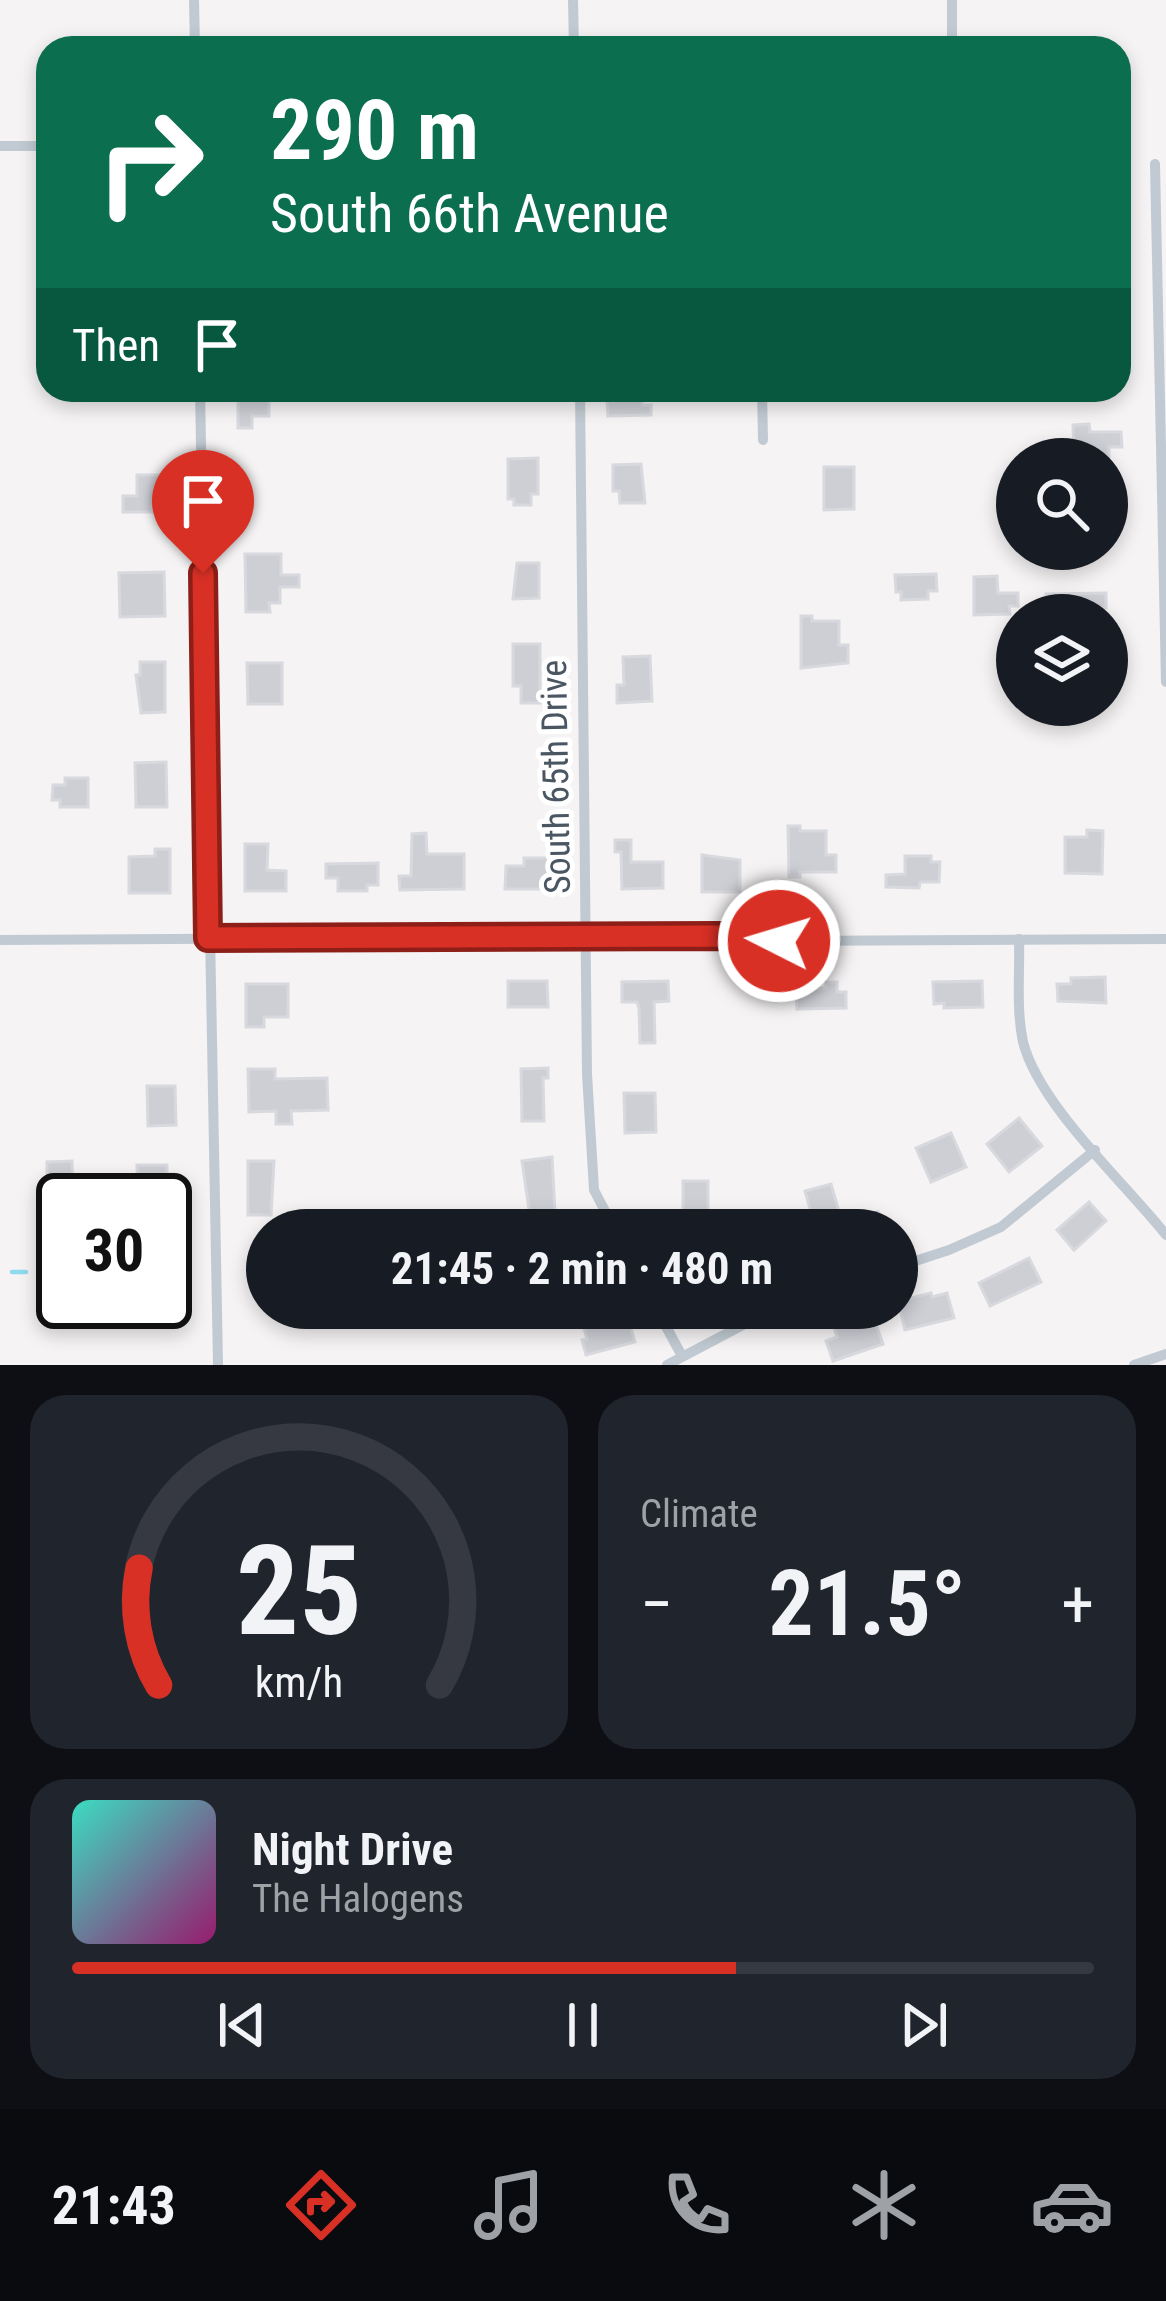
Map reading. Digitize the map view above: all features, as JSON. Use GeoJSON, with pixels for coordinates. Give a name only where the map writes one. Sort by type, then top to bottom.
{"type":"FeatureCollection","features":[{"type":"Feature","properties":{"kind":"street"},"geometry":{"type":"LineString","coordinates":[[194,0],[195,36]]}},
{"type":"Feature","properties":{"kind":"street"},"geometry":{"type":"LineString","coordinates":[[573,0],[574,36]]}},
{"type":"Feature","properties":{"kind":"street"},"geometry":{"type":"LineString","coordinates":[[952,0],[952,36]]}},
{"type":"Feature","properties":{"kind":"street"},"geometry":{"type":"LineString","coordinates":[[0,146],[36,146]]}},
{"type":"Feature","properties":{"kind":"street"},"geometry":{"type":"LineString","coordinates":[[1155,164],[1166,682]]}},
{"type":"Feature","properties":{"kind":"street"},"geometry":{"type":"LineString","coordinates":[[200,402],[218,1365]]}},
{"type":"Feature","properties":{"kind":"street","name":"South 65th Drive"},"geometry":{"type":"LineString","coordinates":[[580,402],[587,1074],[595,1190],[604,1209]]}},
{"type":"Feature","properties":{"kind":"street"},"geometry":{"type":"LineString","coordinates":[[762,402],[763,440]]}},
{"type":"Feature","properties":{"kind":"street"},"geometry":{"type":"LineString","coordinates":[[1019,939],[1022,1037],[1028,1056],[1055,1104],[1166,1235]]}},
{"type":"Feature","properties":{"kind":"street"},"geometry":{"type":"LineString","coordinates":[[0,940],[1166,939]]}},
{"type":"Feature","properties":{"kind":"street"},"geometry":{"type":"LineString","coordinates":[[918,1259],[1001,1227],[1095,1150]]}},
{"type":"Feature","properties":{"kind":"street"},"geometry":{"type":"LineString","coordinates":[[667,1329],[682,1356]]}},
{"type":"Feature","properties":{"kind":"street"},"geometry":{"type":"LineString","coordinates":[[667,1365],[734,1329]]}},
{"type":"Feature","properties":{"kind":"street"},"geometry":{"type":"LineString","coordinates":[[1134,1365],[1166,1354]]}},
{"type":"Feature","properties":{"kind":"building"},"geometry":{"type":"Polygon","coordinates":[[[238,402],[269,402],[269,416],[252,416],[252,428],[238,428],[238,402]]]}},
{"type":"Feature","properties":{"kind":"building"},"geometry":{"type":"Polygon","coordinates":[[[607,402],[651,405],[651,415],[608,416],[607,402]]]}},
{"type":"Feature","properties":{"kind":"building"},"geometry":{"type":"Polygon","coordinates":[[[1089,424],[1090,432],[1121,432],[1121,438],[1073,438],[1073,425],[1089,424]]]}},
{"type":"Feature","properties":{"kind":"building"},"geometry":{"type":"Polygon","coordinates":[[[538,458],[538,494],[531,494],[531,505],[514,505],[514,499],[508,499],[508,459],[538,458]]]}},
{"type":"Feature","properties":{"kind":"building"},"geometry":{"type":"Polygon","coordinates":[[[641,464],[645,503],[620,503],[619,491],[613,491],[613,465],[641,464]]]}},
{"type":"Feature","properties":{"kind":"building"},"geometry":{"type":"Polygon","coordinates":[[[824,467],[854,467],[854,509],[824,510],[824,467]]]}},
{"type":"Feature","properties":{"kind":"building"},"geometry":{"type":"Polygon","coordinates":[[[137,475],[163,475],[164,507],[123,512],[123,496],[137,496],[137,475]]]}},
{"type":"Feature","properties":{"kind":"building"},"geometry":{"type":"Polygon","coordinates":[[[245,554],[281,554],[281,575],[299,575],[299,587],[280,587],[280,603],[269,603],[270,612],[246,612],[245,554]]]}},
{"type":"Feature","properties":{"kind":"building"},"geometry":{"type":"Polygon","coordinates":[[[517,563],[539,563],[539,598],[513,599],[517,563]]]}},
{"type":"Feature","properties":{"kind":"building"},"geometry":{"type":"Polygon","coordinates":[[[164,572],[165,616],[120,617],[119,573],[164,572]]]}},
{"type":"Feature","properties":{"kind":"building"},"geometry":{"type":"Polygon","coordinates":[[[936,574],[937,591],[928,591],[928,599],[901,600],[901,592],[896,592],[895,575],[936,574]]]}},
{"type":"Feature","properties":{"kind":"building"},"geometry":{"type":"Polygon","coordinates":[[[997,576],[998,593],[1018,594],[996,594],[996,614],[974,615],[974,577],[997,576]]]}},
{"type":"Feature","properties":{"kind":"building"},"geometry":{"type":"Polygon","coordinates":[[[801,616],[839,621],[839,645],[848,645],[848,663],[801,668],[801,616]]]}},
{"type":"Feature","properties":{"kind":"building"},"geometry":{"type":"Polygon","coordinates":[[[513,644],[540,644],[540,703],[521,703],[521,686],[513,686],[513,644]]]}},
{"type":"Feature","properties":{"kind":"building"},"geometry":{"type":"Polygon","coordinates":[[[650,656],[652,701],[617,703],[617,685],[624,685],[623,657],[650,656]]]}},
{"type":"Feature","properties":{"kind":"building"},"geometry":{"type":"Polygon","coordinates":[[[140,662],[165,662],[165,712],[141,713],[136,675],[140,675],[140,662]]]}},
{"type":"Feature","properties":{"kind":"building"},"geometry":{"type":"Polygon","coordinates":[[[247,663],[282,663],[282,704],[248,704],[247,663]]]}},
{"type":"Feature","properties":{"kind":"building"},"geometry":{"type":"Polygon","coordinates":[[[166,762],[167,807],[136,807],[135,763],[166,762]]]}},
{"type":"Feature","properties":{"kind":"building"},"geometry":{"type":"Polygon","coordinates":[[[65,778],[88,778],[88,807],[60,807],[60,800],[52,800],[53,785],[65,785],[65,778]]]}},
{"type":"Feature","properties":{"kind":"building"},"geometry":{"type":"Polygon","coordinates":[[[788,826],[826,831],[826,855],[836,855],[836,872],[800,872],[800,877],[789,877],[788,826]]]}},
{"type":"Feature","properties":{"kind":"building"},"geometry":{"type":"Polygon","coordinates":[[[1087,830],[1103,831],[1102,874],[1065,873],[1065,837],[1087,837],[1087,830]]]}},
{"type":"Feature","properties":{"kind":"building"},"geometry":{"type":"Polygon","coordinates":[[[426,833],[427,854],[464,854],[464,889],[400,890],[399,876],[411,876],[412,834],[426,833]]]}},
{"type":"Feature","properties":{"kind":"building"},"geometry":{"type":"Polygon","coordinates":[[[615,840],[631,840],[631,862],[663,862],[663,888],[622,889],[621,852],[615,852],[615,840]]]}},
{"type":"Feature","properties":{"kind":"building"},"geometry":{"type":"Polygon","coordinates":[[[245,844],[268,844],[267,870],[286,871],[286,891],[245,891],[245,844]]]}},
{"type":"Feature","properties":{"kind":"building"},"geometry":{"type":"Polygon","coordinates":[[[155,849],[170,849],[170,893],[129,893],[129,857],[155,856],[155,849]]]}},
{"type":"Feature","properties":{"kind":"building"},"geometry":{"type":"Polygon","coordinates":[[[702,855],[740,860],[740,892],[702,892],[702,855]]]}},
{"type":"Feature","properties":{"kind":"building"},"geometry":{"type":"Polygon","coordinates":[[[905,856],[931,856],[931,862],[940,862],[939,882],[920,882],[919,888],[886,887],[886,875],[905,874],[905,856]]]}},
{"type":"Feature","properties":{"kind":"building"},"geometry":{"type":"Polygon","coordinates":[[[524,858],[563,858],[567,889],[505,889],[506,866],[524,866],[524,858]]]}},
{"type":"Feature","properties":{"kind":"building"},"geometry":{"type":"Polygon","coordinates":[[[378,863],[378,885],[367,885],[367,891],[338,891],[338,878],[326,878],[326,864],[378,863]]]}},
{"type":"Feature","properties":{"kind":"building"},"geometry":{"type":"Polygon","coordinates":[[[1105,977],[1106,1003],[1058,1001],[1057,984],[1071,984],[1071,978],[1105,977]]]}},
{"type":"Feature","properties":{"kind":"building"},"geometry":{"type":"Polygon","coordinates":[[[508,981],[547,981],[548,1007],[508,1007],[508,981]]]}},
{"type":"Feature","properties":{"kind":"building"},"geometry":{"type":"Polygon","coordinates":[[[668,981],[669,1001],[654,1002],[655,1043],[640,1043],[639,1008],[637,1002],[622,1002],[622,982],[668,981]]]}},
{"type":"Feature","properties":{"kind":"building"},"geometry":{"type":"Polygon","coordinates":[[[982,981],[983,1007],[934,1004],[933,982],[982,981]]]}},
{"type":"Feature","properties":{"kind":"building"},"geometry":{"type":"Polygon","coordinates":[[[826,982],[837,982],[837,992],[846,992],[846,1008],[797,1009],[796,989],[826,988],[826,982]]]}},
{"type":"Feature","properties":{"kind":"building"},"geometry":{"type":"Polygon","coordinates":[[[246,984],[288,984],[288,1017],[264,1017],[264,1027],[246,1027],[246,984]]]}},
{"type":"Feature","properties":{"kind":"building"},"geometry":{"type":"Polygon","coordinates":[[[548,1068],[548,1078],[543,1078],[544,1121],[522,1121],[521,1069],[548,1068]]]}},
{"type":"Feature","properties":{"kind":"building"},"geometry":{"type":"Polygon","coordinates":[[[248,1069],[275,1069],[275,1079],[327,1078],[328,1110],[291,1111],[292,1124],[276,1124],[276,1111],[249,1112],[248,1069]]]}},
{"type":"Feature","properties":{"kind":"building"},"geometry":{"type":"Polygon","coordinates":[[[147,1086],[175,1086],[176,1125],[148,1126],[147,1086]]]}},
{"type":"Feature","properties":{"kind":"building"},"geometry":{"type":"Polygon","coordinates":[[[624,1093],[655,1093],[656,1132],[625,1133],[624,1093]]]}},
{"type":"Feature","properties":{"kind":"building"},"geometry":{"type":"Polygon","coordinates":[[[1019,1118],[1042,1146],[1009,1172],[987,1144],[1019,1118]]]}},
{"type":"Feature","properties":{"kind":"building"},"geometry":{"type":"Polygon","coordinates":[[[951,1133],[966,1167],[931,1182],[916,1148],[951,1133]]]}},
{"type":"Feature","properties":{"kind":"building"},"geometry":{"type":"Polygon","coordinates":[[[552,1157],[555,1209],[529,1209],[522,1161],[552,1157]]]}},
{"type":"Feature","properties":{"kind":"building"},"geometry":{"type":"Polygon","coordinates":[[[72,1161],[72,1173],[47,1173],[47,1162],[72,1161]]]}},
{"type":"Feature","properties":{"kind":"building"},"geometry":{"type":"Polygon","coordinates":[[[248,1161],[274,1161],[271,1209],[248,1209],[248,1161]]]}},
{"type":"Feature","properties":{"kind":"building"},"geometry":{"type":"Polygon","coordinates":[[[137,1165],[167,1165],[167,1173],[137,1173],[137,1165]]]}},
{"type":"Feature","properties":{"kind":"building"},"geometry":{"type":"Polygon","coordinates":[[[683,1181],[708,1181],[708,1209],[683,1209],[683,1181]]]}},
{"type":"Feature","properties":{"kind":"building"},"geometry":{"type":"Polygon","coordinates":[[[831,1184],[838,1209],[810,1209],[805,1191],[831,1184]]]}},
{"type":"Feature","properties":{"kind":"building"},"geometry":{"type":"Polygon","coordinates":[[[1089,1202],[1106,1221],[1074,1250],[1057,1230],[1089,1202]]]}},
{"type":"Feature","properties":{"kind":"building"},"geometry":{"type":"Polygon","coordinates":[[[1029,1258],[1041,1282],[990,1306],[979,1283],[1029,1258]]]}},
{"type":"Feature","properties":{"kind":"building"},"geometry":{"type":"Polygon","coordinates":[[[947,1293],[954,1318],[918,1327],[918,1296],[947,1293]]]}},
{"type":"Feature","properties":{"kind":"building"},"geometry":{"type":"Polygon","coordinates":[[[584,1329],[631,1329],[635,1342],[586,1355],[582,1340],[587,1339],[584,1329]]]}},
{"type":"Feature","properties":{"kind":"building"},"geometry":{"type":"Polygon","coordinates":[[[834,1329],[878,1329],[883,1344],[833,1361],[826,1341],[837,1337],[834,1329]]]}},
{"type":"Feature","properties":{"kind":"waterway"},"geometry":{"type":"LineString","coordinates":[[12,1272],[26,1272]]}},
{"type":"Feature","properties":{"kind":"route"},"geometry":{"type":"LineString","coordinates":[[203,573],[208,938],[720,936],[779,941]]}}]}
